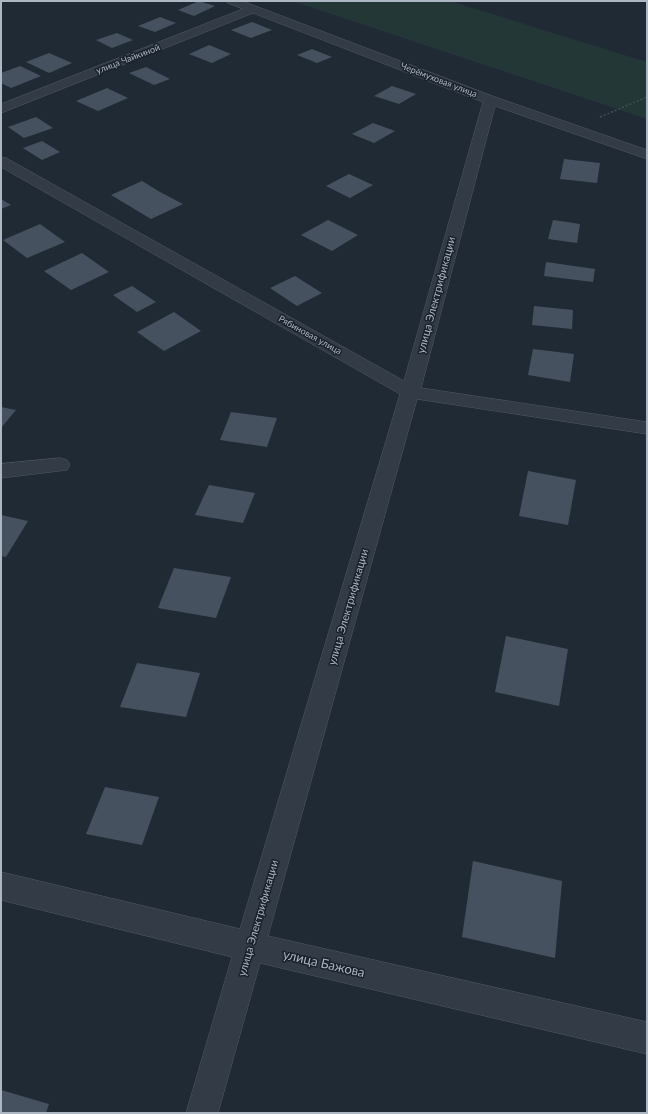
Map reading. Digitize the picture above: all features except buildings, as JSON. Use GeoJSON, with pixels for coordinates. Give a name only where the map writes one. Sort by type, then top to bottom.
{"type":"FeatureCollection","features":[{"type":"Feature","properties":{"kind":"street","name":"Черёмуховая улица"},"geometry":{"type":"LineString","coordinates":[[232,1],[490,100],[647,155]]}},
{"type":"Feature","properties":{"kind":"street","name":"улица Чайкиной"},"geometry":{"type":"LineString","coordinates":[[1,109],[254,9]]}},
{"type":"Feature","properties":{"kind":"street","name":"улица Электрификации"},"geometry":{"type":"LineString","coordinates":[[202,1113],[410,392],[490,100]]}},
{"type":"Feature","properties":{"kind":"street","name":"Рябиновая улица"},"geometry":{"type":"LineString","coordinates":[[1,161],[410,392],[647,428]]}},
{"type":"Feature","properties":{"kind":"street"},"geometry":{"type":"LineString","coordinates":[[1,471],[60,465]]}},
{"type":"Feature","properties":{"kind":"street","name":"улица Бажова"},"geometry":{"type":"LineString","coordinates":[[1,886],[249,946],[647,1038]]}},
{"type":"Feature","properties":{"kind":"path"},"geometry":{"type":"LineString","coordinates":[[572,128],[647,97]]}},
{"type":"Feature","properties":{"kind":"green space"},"geometry":{"type":"Polygon","coordinates":[[[292,1],[450,1],[647,62],[647,119],[292,1]]]}}]}
